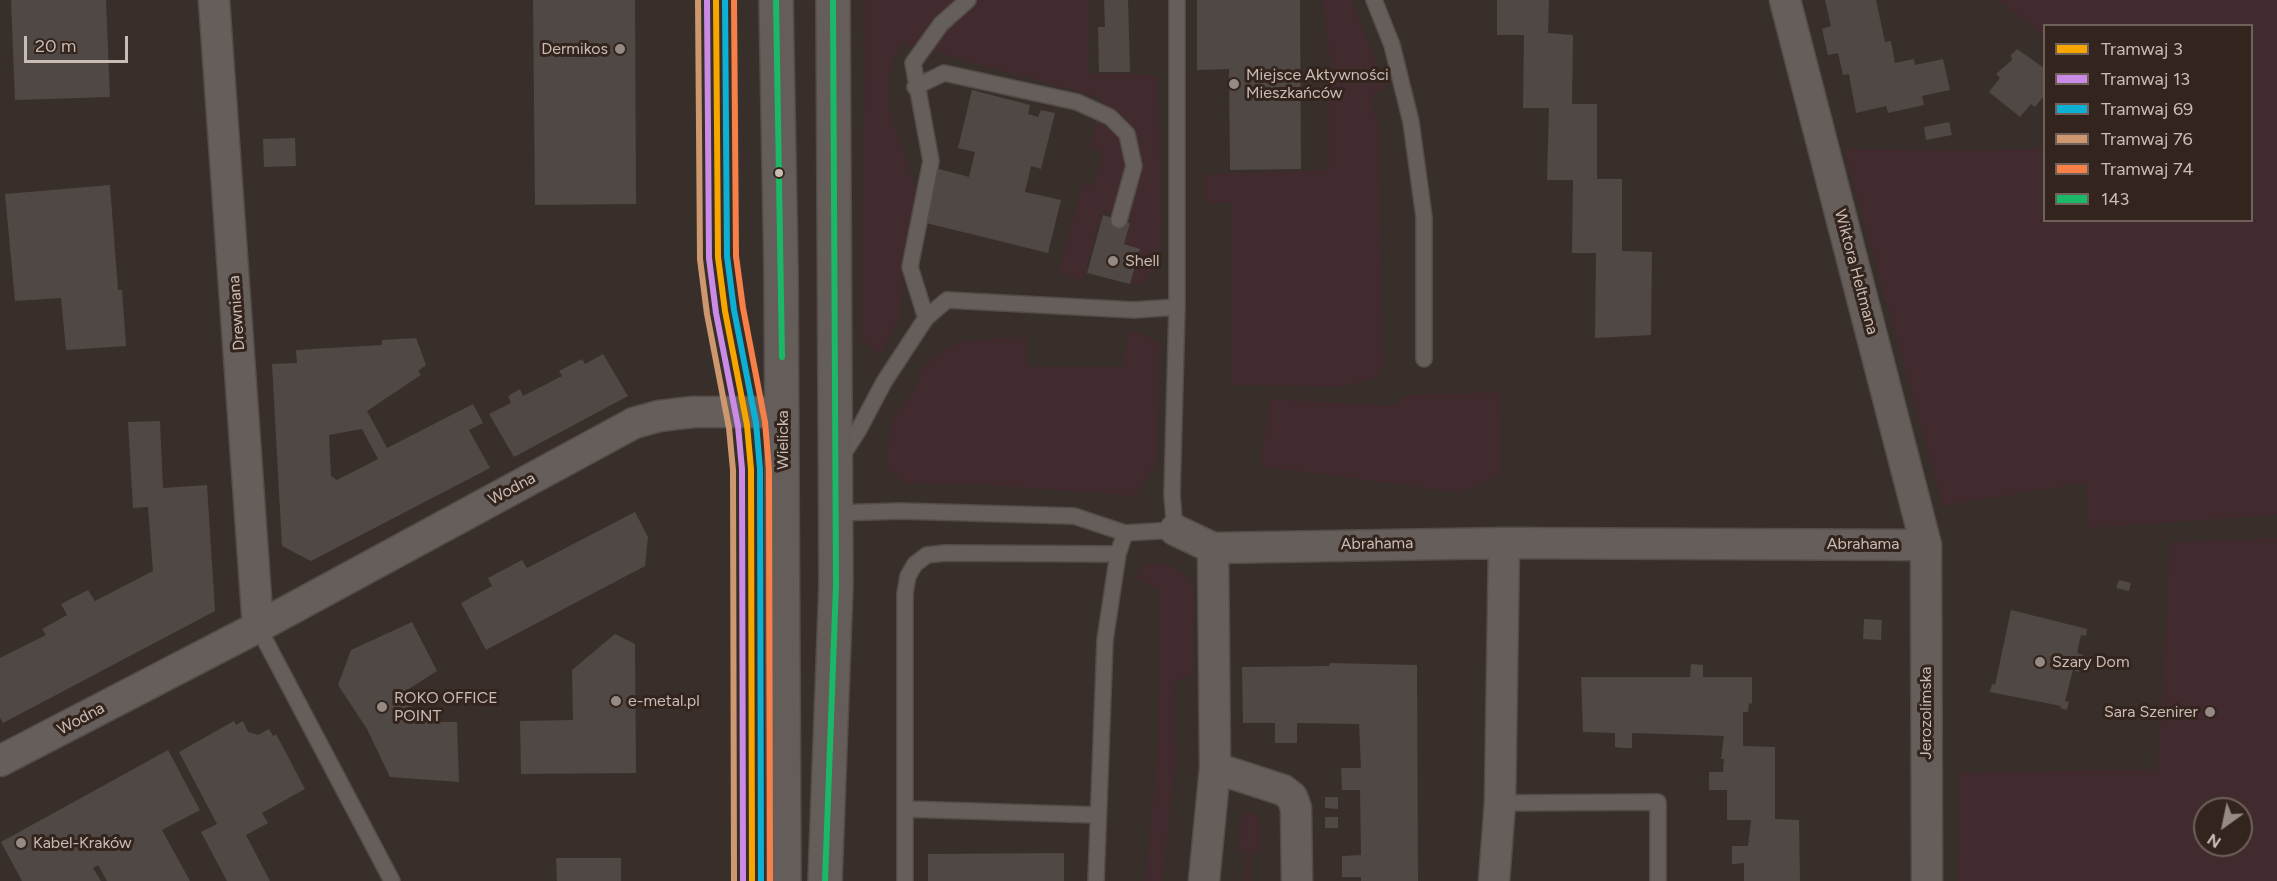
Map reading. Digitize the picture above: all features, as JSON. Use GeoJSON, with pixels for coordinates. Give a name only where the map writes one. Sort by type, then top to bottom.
{"type":"FeatureCollection","features":[{"type":"Feature","properties":{"kind":"main road","name":"Wielicka"},"geometry":{"type":"LineString","coordinates":[[776,0],[783,412],[784,881]]}},
{"type":"Feature","properties":{"kind":"main road"},"geometry":{"type":"LineString","coordinates":[[825,881],[834,668],[837,463],[833,0]]}},
{"type":"Feature","properties":{"kind":"street","name":"Drewniana"},"geometry":{"type":"LineString","coordinates":[[214,0],[258,627]]}},
{"type":"Feature","properties":{"kind":"street","name":"Wiktora Heltmana"},"geometry":{"type":"LineString","coordinates":[[1785,0],[1926,544]]}},
{"type":"Feature","properties":{"kind":"street","name":"Wodna"},"geometry":{"type":"LineString","coordinates":[[0,761],[258,627],[634,423],[659,416],[685,413],[783,412]]}},
{"type":"Feature","properties":{"kind":"street","name":"Abrahama"},"geometry":{"type":"LineString","coordinates":[[1175,530],[1213,548],[1504,543],[1926,544]]}},
{"type":"Feature","properties":{"kind":"street"},"geometry":{"type":"LineString","coordinates":[[1494,881],[1500,803],[1504,543]]}},
{"type":"Feature","properties":{"kind":"street","name":"Jerozolimska"},"geometry":{"type":"LineString","coordinates":[[1926,544],[1927,881]]}},
{"type":"Feature","properties":{"kind":"street"},"geometry":{"type":"LineString","coordinates":[[1204,881],[1215,768],[1213,548]]}},
{"type":"Feature","properties":{"kind":"street"},"geometry":{"type":"LineString","coordinates":[[1215,768],[1283,790],[1292,797],[1296,807],[1297,881]]}},
{"type":"Feature","properties":{"kind":"lane"},"geometry":{"type":"LineString","coordinates":[[926,318],[910,267],[931,161],[915,87],[913,63],[941,24],[968,0]]}},
{"type":"Feature","properties":{"kind":"lane"},"geometry":{"type":"LineString","coordinates":[[1175,530],[1172,495],[1177,307],[1177,0]]}},
{"type":"Feature","properties":{"kind":"lane"},"geometry":{"type":"LineString","coordinates":[[1374,0],[1392,45],[1411,122],[1424,217],[1424,359]]}},
{"type":"Feature","properties":{"kind":"lane"},"geometry":{"type":"LineString","coordinates":[[915,87],[944,73],[1077,102],[1110,117],[1127,134],[1134,166],[1119,220]]}},
{"type":"Feature","properties":{"kind":"lane"},"geometry":{"type":"LineString","coordinates":[[837,463],[858,431],[884,381],[926,318],[947,300],[1134,310],[1177,307]]}},
{"type":"Feature","properties":{"kind":"lane","name":"Abrahama"},"geometry":{"type":"LineString","coordinates":[[836,513],[901,511],[1074,516],[1125,533],[1175,530]]}},
{"type":"Feature","properties":{"kind":"lane"},"geometry":{"type":"LineString","coordinates":[[1096,881],[1105,640],[1118,554],[1125,533]]}},
{"type":"Feature","properties":{"kind":"lane"},"geometry":{"type":"LineString","coordinates":[[904,881],[905,593],[908,576],[915,564],[927,555],[945,553],[1118,554]]}},
{"type":"Feature","properties":{"kind":"lane"},"geometry":{"type":"LineString","coordinates":[[258,627],[392,881]]}},
{"type":"Feature","properties":{"kind":"lane"},"geometry":{"type":"LineString","coordinates":[[1500,803],[1658,802],[1658,881]]}},
{"type":"Feature","properties":{"kind":"lane"},"geometry":{"type":"LineString","coordinates":[[905,809],[1098,815]]}},
{"type":"Feature","properties":{"kind":"shaded area"},"geometry":{"type":"Polygon","coordinates":[[[865,0],[1089,0],[1088,73],[1157,75],[1162,221],[1160,255],[1147,281],[1138,286],[1130,284],[1140,249],[1124,244],[1131,220],[1102,211],[1083,281],[1058,273],[1083,183],[1094,186],[1103,152],[1090,149],[1101,98],[902,43],[892,62],[888,86],[890,113],[918,195],[903,263],[900,318],[880,356],[862,339],[865,0]]]}},
{"type":"Feature","properties":{"kind":"shaded area"},"geometry":{"type":"Polygon","coordinates":[[[1322,0],[1351,0],[1379,69],[1332,71],[1322,0]]]}},
{"type":"Feature","properties":{"kind":"shaded area"},"geometry":{"type":"Polygon","coordinates":[[[1998,0],[2277,0],[2277,515],[2089,528],[2085,483],[1943,506],[1844,149],[1980,150],[2032,149],[2043,145],[2043,222],[2253,222],[2253,24],[2043,24],[2043,36],[1998,0]]]}},
{"type":"Feature","properties":{"kind":"shaded area"},"geometry":{"type":"Polygon","coordinates":[[[1329,77],[1383,77],[1386,85],[1370,100],[1379,123],[1383,369],[1374,379],[1340,387],[1231,385],[1232,203],[1205,203],[1205,174],[1329,170],[1329,77]]]}},
{"type":"Feature","properties":{"kind":"shaded area"},"geometry":{"type":"Polygon","coordinates":[[[1129,329],[1159,342],[1156,463],[1135,496],[988,485],[905,483],[886,467],[891,420],[913,392],[924,365],[957,342],[1027,336],[1027,367],[1122,367],[1129,329]]]}},
{"type":"Feature","properties":{"kind":"shaded area"},"geometry":{"type":"Polygon","coordinates":[[[1501,392],[1500,476],[1461,493],[1260,466],[1270,399],[1394,406],[1406,395],[1501,392]]]}},
{"type":"Feature","properties":{"kind":"shaded area"},"geometry":{"type":"Polygon","coordinates":[[[2277,538],[2277,881],[1958,881],[1959,773],[2158,769],[2170,542],[2277,538]]]}},
{"type":"Feature","properties":{"kind":"shaded area"},"geometry":{"type":"Polygon","coordinates":[[[1165,563],[1177,569],[1188,579],[1194,589],[1193,676],[1174,682],[1175,768],[1162,881],[1145,881],[1157,764],[1160,589],[1134,578],[1144,566],[1165,563]]]}},
{"type":"Feature","properties":{"kind":"shaded area"},"geometry":{"type":"Polygon","coordinates":[[[1247,811],[1259,818],[1260,853],[1251,854],[1251,881],[1244,881],[1247,854],[1239,853],[1242,816],[1247,811]]]}},
{"type":"Feature","properties":{"kind":"building"},"geometry":{"type":"Polygon","coordinates":[[[11,0],[106,0],[110,97],[15,100],[11,0]]]}},
{"type":"Feature","properties":{"kind":"building"},"geometry":{"type":"Polygon","coordinates":[[[533,0],[635,0],[636,204],[535,205],[533,0]]]}},
{"type":"Feature","properties":{"kind":"building"},"geometry":{"type":"Polygon","coordinates":[[[1104,0],[1128,0],[1130,72],[1099,72],[1098,27],[1105,27],[1104,0]]]}},
{"type":"Feature","properties":{"kind":"building"},"geometry":{"type":"Polygon","coordinates":[[[1197,0],[1300,0],[1301,169],[1230,170],[1229,69],[1197,70],[1197,0]]]}},
{"type":"Feature","properties":{"kind":"building"},"geometry":{"type":"Polygon","coordinates":[[[1497,0],[1549,0],[1548,33],[1573,35],[1572,104],[1597,104],[1597,179],[1622,179],[1622,251],[1652,252],[1651,335],[1595,338],[1596,253],[1572,253],[1573,180],[1547,180],[1549,108],[1523,108],[1524,35],[1497,35],[1497,0]]]}},
{"type":"Feature","properties":{"kind":"building"},"geometry":{"type":"Polygon","coordinates":[[[1825,0],[1876,0],[1885,42],[1891,41],[1895,63],[1914,59],[1915,65],[1943,59],[1950,90],[1922,96],[1924,105],[1888,113],[1886,106],[1856,113],[1849,74],[1843,75],[1838,53],[1828,55],[1822,29],[1831,26],[1825,0]]]}},
{"type":"Feature","properties":{"kind":"building"},"geometry":{"type":"Polygon","coordinates":[[[2017,49],[2043,67],[2043,97],[2035,107],[2031,104],[2020,117],[1989,92],[2000,78],[1996,74],[2012,60],[2011,55],[2017,49]]]}},
{"type":"Feature","properties":{"kind":"building"},"geometry":{"type":"Polygon","coordinates":[[[972,90],[1030,105],[1028,114],[1038,117],[1041,110],[1055,113],[1041,169],[1031,166],[1025,192],[1061,200],[1048,253],[922,222],[935,168],[969,177],[975,152],[958,148],[972,90]]]}},
{"type":"Feature","properties":{"kind":"building"},"geometry":{"type":"Polygon","coordinates":[[[1949,122],[1952,135],[1926,140],[1924,127],[1949,122]]]}},
{"type":"Feature","properties":{"kind":"building"},"geometry":{"type":"Polygon","coordinates":[[[295,138],[296,166],[264,167],[263,139],[295,138]]]}},
{"type":"Feature","properties":{"kind":"building"},"geometry":{"type":"Polygon","coordinates":[[[110,185],[118,290],[122,290],[126,346],[66,350],[61,298],[15,301],[5,194],[110,185]]]}},
{"type":"Feature","properties":{"kind":"building","name":"Shell"},"geometry":{"type":"Polygon","coordinates":[[[1103,215],[1130,223],[1124,244],[1140,249],[1130,284],[1087,273],[1103,215]]]}},
{"type":"Feature","properties":{"kind":"building"},"geometry":{"type":"Polygon","coordinates":[[[416,338],[426,365],[418,371],[421,375],[367,411],[387,448],[473,404],[483,423],[469,430],[490,468],[311,561],[282,546],[272,364],[297,363],[296,350],[382,345],[382,340],[416,338]],[[362,429],[329,435],[331,476],[337,480],[378,459],[362,429]]]}},
{"type":"Feature","properties":{"kind":"building"},"geometry":{"type":"Polygon","coordinates":[[[603,354],[628,396],[514,457],[489,414],[511,403],[508,396],[520,389],[523,396],[562,376],[559,371],[582,359],[585,364],[603,354]]]}},
{"type":"Feature","properties":{"kind":"building"},"geometry":{"type":"Polygon","coordinates":[[[160,421],[163,488],[207,485],[215,611],[3,723],[0,718],[0,658],[46,635],[42,629],[67,615],[61,604],[88,590],[95,601],[153,571],[148,507],[133,508],[128,422],[160,421]]]}},
{"type":"Feature","properties":{"kind":"building"},"geometry":{"type":"Polygon","coordinates":[[[635,512],[648,537],[645,566],[486,650],[461,603],[492,586],[488,578],[522,560],[527,568],[635,512]]]}},
{"type":"Feature","properties":{"kind":"building"},"geometry":{"type":"Polygon","coordinates":[[[2119,580],[2131,583],[2129,591],[2116,588],[2119,580]]]}},
{"type":"Feature","properties":{"kind":"building","name":"Szary Dom"},"geometry":{"type":"Polygon","coordinates":[[[2011,610],[2087,629],[2086,636],[2081,635],[2077,653],[2083,655],[2079,672],[2073,670],[2065,701],[2069,702],[2067,710],[2060,708],[2061,706],[1990,692],[1992,684],[1995,685],[2011,610]]]}},
{"type":"Feature","properties":{"kind":"building"},"geometry":{"type":"Polygon","coordinates":[[[1864,619],[1882,620],[1881,640],[1863,639],[1864,619]]]}},
{"type":"Feature","properties":{"kind":"building","name":"ROKO OFFICE POINT"},"geometry":{"type":"Polygon","coordinates":[[[412,622],[437,671],[404,692],[420,722],[457,722],[459,782],[390,777],[367,729],[338,685],[351,650],[412,622]]]}},
{"type":"Feature","properties":{"kind":"building"},"geometry":{"type":"Polygon","coordinates":[[[615,634],[635,644],[636,773],[521,774],[520,721],[573,720],[572,670],[615,634]]]}},
{"type":"Feature","properties":{"kind":"building"},"geometry":{"type":"Polygon","coordinates":[[[1330,663],[1417,665],[1418,881],[1361,881],[1361,877],[1342,877],[1342,856],[1361,855],[1360,790],[1342,790],[1341,768],[1361,768],[1359,724],[1297,723],[1297,743],[1275,743],[1275,723],[1243,723],[1242,667],[1329,666],[1330,663]]]}},
{"type":"Feature","properties":{"kind":"building"},"geometry":{"type":"Polygon","coordinates":[[[1691,664],[1703,665],[1703,677],[1752,677],[1752,704],[1749,703],[1748,712],[1743,712],[1743,746],[1775,747],[1775,819],[1799,820],[1800,881],[1744,881],[1744,863],[1732,864],[1732,846],[1748,846],[1751,820],[1727,820],[1727,790],[1709,790],[1709,772],[1723,772],[1724,759],[1721,759],[1724,736],[1632,733],[1632,748],[1623,748],[1615,747],[1615,733],[1583,732],[1581,677],[1690,677],[1691,664]]]}},
{"type":"Feature","properties":{"kind":"building"},"geometry":{"type":"Polygon","coordinates":[[[234,721],[236,725],[243,721],[248,732],[258,735],[269,729],[273,736],[276,734],[305,789],[262,813],[268,823],[246,835],[270,881],[227,881],[201,832],[217,824],[179,752],[234,721]]]}},
{"type":"Feature","properties":{"kind":"building"},"geometry":{"type":"Polygon","coordinates":[[[168,750],[200,810],[162,830],[190,881],[107,881],[98,865],[93,868],[101,881],[22,881],[1,842],[168,750]]]}},
{"type":"Feature","properties":{"kind":"building"},"geometry":{"type":"Polygon","coordinates":[[[1325,797],[1338,797],[1338,809],[1325,808],[1325,797]]]}},
{"type":"Feature","properties":{"kind":"building"},"geometry":{"type":"Polygon","coordinates":[[[1325,817],[1338,817],[1338,828],[1325,828],[1325,817]]]}},
{"type":"Feature","properties":{"kind":"building"},"geometry":{"type":"Polygon","coordinates":[[[1064,853],[1064,881],[928,881],[928,854],[1064,853]]]}},
{"type":"Feature","properties":{"kind":"building"},"geometry":{"type":"Polygon","coordinates":[[[556,858],[621,858],[621,881],[557,881],[556,858]]]}},
{"type":"Feature","properties":{"kind":"tram line","name":"76"},"geometry":{"type":"LineString","coordinates":[[698,0],[700,259],[707,314],[729,428],[733,470],[734,881]]}},
{"type":"Feature","properties":{"kind":"tram line","name":"13"},"geometry":{"type":"LineString","coordinates":[[707,0],[709,258],[716,313],[738,426],[742,469],[743,881]]}},
{"type":"Feature","properties":{"kind":"tram line","name":"3"},"geometry":{"type":"LineString","coordinates":[[716,0],[718,257],[725,311],[747,425],[751,469],[752,881]]}},
{"type":"Feature","properties":{"kind":"tram line","name":"69"},"geometry":{"type":"LineString","coordinates":[[725,0],[727,256],[734,310],[756,423],[760,469],[761,881]]}},
{"type":"Feature","properties":{"kind":"tram line","name":"74"},"geometry":{"type":"LineString","coordinates":[[734,0],[736,256],[743,308],[765,422],[769,469],[770,881]]}},
{"type":"Feature","properties":{"kind":"transit line","name":"143"},"geometry":{"type":"LineString","coordinates":[[776,0],[782,357]]}},
{"type":"Feature","properties":{"kind":"transit line","name":"143"},"geometry":{"type":"LineString","coordinates":[[825,881],[836,585],[833,0]]}},
{"type":"Feature","properties":{"kind":"place","name":"Dermikos"},"geometry":{"type":"Point","coordinates":[620,49]}},
{"type":"Feature","properties":{"kind":"place","name":"Miejsce Aktywności Mieszkańców"},"geometry":{"type":"Point","coordinates":[1234,84]}},
{"type":"Feature","properties":{"kind":"place","name":"Shell"},"geometry":{"type":"Point","coordinates":[1113,261]}},
{"type":"Feature","properties":{"kind":"place","name":"Szary Dom"},"geometry":{"type":"Point","coordinates":[2040,662]}},
{"type":"Feature","properties":{"kind":"place","name":"e-metal.pl"},"geometry":{"type":"Point","coordinates":[616,701]}},
{"type":"Feature","properties":{"kind":"place","name":"ROKO OFFICE POINT"},"geometry":{"type":"Point","coordinates":[382,707]}},
{"type":"Feature","properties":{"kind":"place","name":"Sara Szenirer"},"geometry":{"type":"Point","coordinates":[2210,712]}},
{"type":"Feature","properties":{"kind":"place","name":"Kabel-Kraków"},"geometry":{"type":"Point","coordinates":[21,843]}}]}
